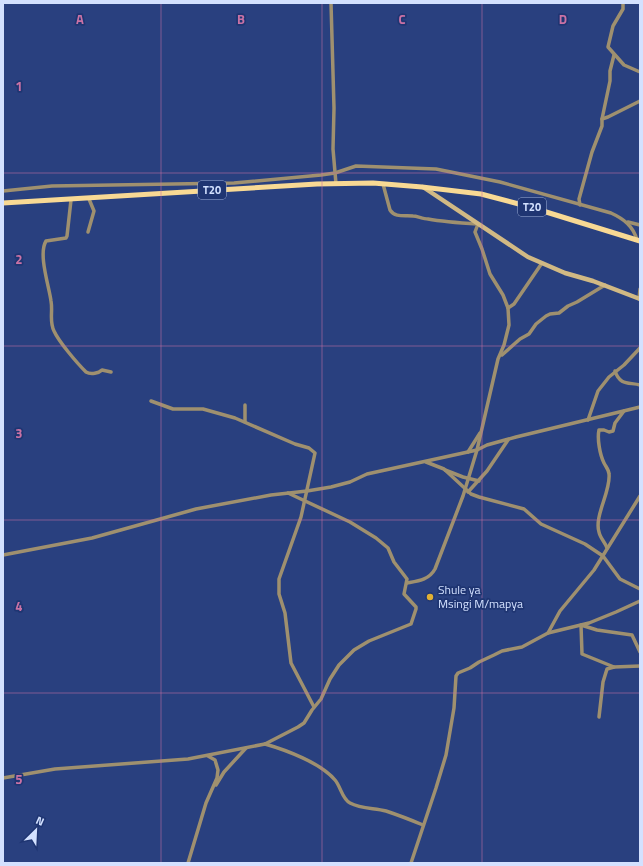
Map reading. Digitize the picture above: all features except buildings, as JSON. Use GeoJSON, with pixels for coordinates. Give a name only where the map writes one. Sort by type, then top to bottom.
{"type":"FeatureCollection","features":[{"type":"Feature","properties":{"kind":"main road","name":"T20"},"geometry":{"type":"LineString","coordinates":[[3,204],[336,184],[422,186],[488,196],[639,240]]}},
{"type":"Feature","properties":{"kind":"street"},"geometry":{"type":"LineString","coordinates":[[331,3],[334,108],[333,149],[336,184]]}},
{"type":"Feature","properties":{"kind":"street"},"geometry":{"type":"LineString","coordinates":[[623,3],[623,9],[613,26],[613,31],[608,41],[608,46],[614,55],[624,65],[640,72]]}},
{"type":"Feature","properties":{"kind":"street"},"geometry":{"type":"LineString","coordinates":[[580,205],[579,199],[592,152],[602,126],[602,119],[606,106],[610,81],[610,71],[614,55]]}},
{"type":"Feature","properties":{"kind":"street"},"geometry":{"type":"LineString","coordinates":[[602,119],[640,101]]}},
{"type":"Feature","properties":{"kind":"street"},"geometry":{"type":"LineString","coordinates":[[3,191],[52,186],[234,183],[335,173],[356,166],[436,169],[500,182],[611,214],[626,221],[640,225]]}},
{"type":"Feature","properties":{"kind":"street"},"geometry":{"type":"LineString","coordinates":[[383,184],[392,214],[404,217],[413,216],[455,223],[478,224]]}},
{"type":"Feature","properties":{"kind":"street"},"geometry":{"type":"LineString","coordinates":[[422,186],[523,253],[542,263],[640,299],[640,289]]}},
{"type":"Feature","properties":{"kind":"street"},"geometry":{"type":"LineString","coordinates":[[88,232],[94,212],[89,199]]}},
{"type":"Feature","properties":{"kind":"street"},"geometry":{"type":"LineString","coordinates":[[71,200],[67,236],[64,238],[46,241],[44,244],[44,264],[51,303],[51,323],[54,333],[86,372],[91,374],[102,370],[111,372]]}},
{"type":"Feature","properties":{"kind":"street"},"geometry":{"type":"LineString","coordinates":[[626,221],[635,232],[639,240]]}},
{"type":"Feature","properties":{"kind":"street"},"geometry":{"type":"LineString","coordinates":[[407,583],[424,579],[433,572],[463,496],[477,450],[498,359],[504,345],[508,325],[508,308],[503,295],[490,274],[475,232],[478,224]]}},
{"type":"Feature","properties":{"kind":"street"},"geometry":{"type":"LineString","coordinates":[[508,308],[514,304],[542,263]]}},
{"type":"Feature","properties":{"kind":"street"},"geometry":{"type":"LineString","coordinates":[[498,359],[512,346],[529,334],[536,324],[546,316],[559,313],[568,306],[605,285]]}},
{"type":"Feature","properties":{"kind":"street"},"geometry":{"type":"LineString","coordinates":[[588,420],[598,391],[609,377],[624,365],[640,348]]}},
{"type":"Feature","properties":{"kind":"street"},"geometry":{"type":"LineString","coordinates":[[615,371],[618,378],[622,382],[640,385]]}},
{"type":"Feature","properties":{"kind":"street"},"geometry":{"type":"LineString","coordinates":[[151,401],[173,409],[203,409],[234,417],[295,444],[309,448],[314,452],[315,455],[309,477],[308,491],[299,524],[279,579],[279,594],[285,613],[291,663],[314,707]]}},
{"type":"Feature","properties":{"kind":"street"},"geometry":{"type":"LineString","coordinates":[[245,405],[245,422]]}},
{"type":"Feature","properties":{"kind":"street"},"geometry":{"type":"LineString","coordinates":[[3,555],[92,538],[196,509],[271,495],[308,491],[343,484],[367,474],[477,450],[509,439],[640,407]]}},
{"type":"Feature","properties":{"kind":"street"},"geometry":{"type":"LineString","coordinates":[[607,548],[605,541],[598,531],[599,519],[608,486],[609,472],[602,458],[597,437],[599,430],[609,432],[613,431],[615,423],[624,410]]}},
{"type":"Feature","properties":{"kind":"street"},"geometry":{"type":"LineString","coordinates":[[468,452],[482,430]]}},
{"type":"Feature","properties":{"kind":"street"},"geometry":{"type":"LineString","coordinates":[[463,496],[479,481],[509,439]]}},
{"type":"Feature","properties":{"kind":"street"},"geometry":{"type":"LineString","coordinates":[[425,461],[479,481]]}},
{"type":"Feature","properties":{"kind":"street"},"geometry":{"type":"LineString","coordinates":[[444,469],[469,492],[479,497],[524,509],[541,524],[574,538],[603,556],[620,578],[640,589]]}},
{"type":"Feature","properties":{"kind":"street"},"geometry":{"type":"LineString","coordinates":[[3,778],[55,769],[173,761],[265,744],[302,725],[321,699],[330,679],[339,665],[354,650],[369,641],[411,624],[416,608],[404,593],[407,579],[394,562],[388,548],[376,538],[350,522],[288,493]]}},
{"type":"Feature","properties":{"kind":"street"},"geometry":{"type":"LineString","coordinates":[[548,633],[560,611],[594,570],[640,496]]}},
{"type":"Feature","properties":{"kind":"street"},"geometry":{"type":"LineString","coordinates":[[411,863],[436,788],[448,746],[454,708],[457,674],[494,655],[522,647],[548,633],[581,625],[640,601]]}},
{"type":"Feature","properties":{"kind":"street"},"geometry":{"type":"LineString","coordinates":[[581,625],[597,630],[630,634],[640,652]]}},
{"type":"Feature","properties":{"kind":"street"},"geometry":{"type":"LineString","coordinates":[[581,625],[582,654],[614,667]]}},
{"type":"Feature","properties":{"kind":"street"},"geometry":{"type":"LineString","coordinates":[[599,717],[604,679],[607,669],[614,667],[640,666]]}},
{"type":"Feature","properties":{"kind":"street"},"geometry":{"type":"LineString","coordinates":[[265,744],[284,750],[323,770],[336,781],[348,802],[368,809],[385,811],[423,825]]}},
{"type":"Feature","properties":{"kind":"street"},"geometry":{"type":"LineString","coordinates":[[188,863],[206,803],[213,789],[224,772],[247,748]]}},
{"type":"Feature","properties":{"kind":"street"},"geometry":{"type":"LineString","coordinates":[[206,756],[215,760],[217,764],[217,778],[213,789]]}},
{"type":"Feature","properties":{"kind":"place","name":"Shule ya Msingi M/mapya"},"geometry":{"type":"Point","coordinates":[430,597]}}]}
